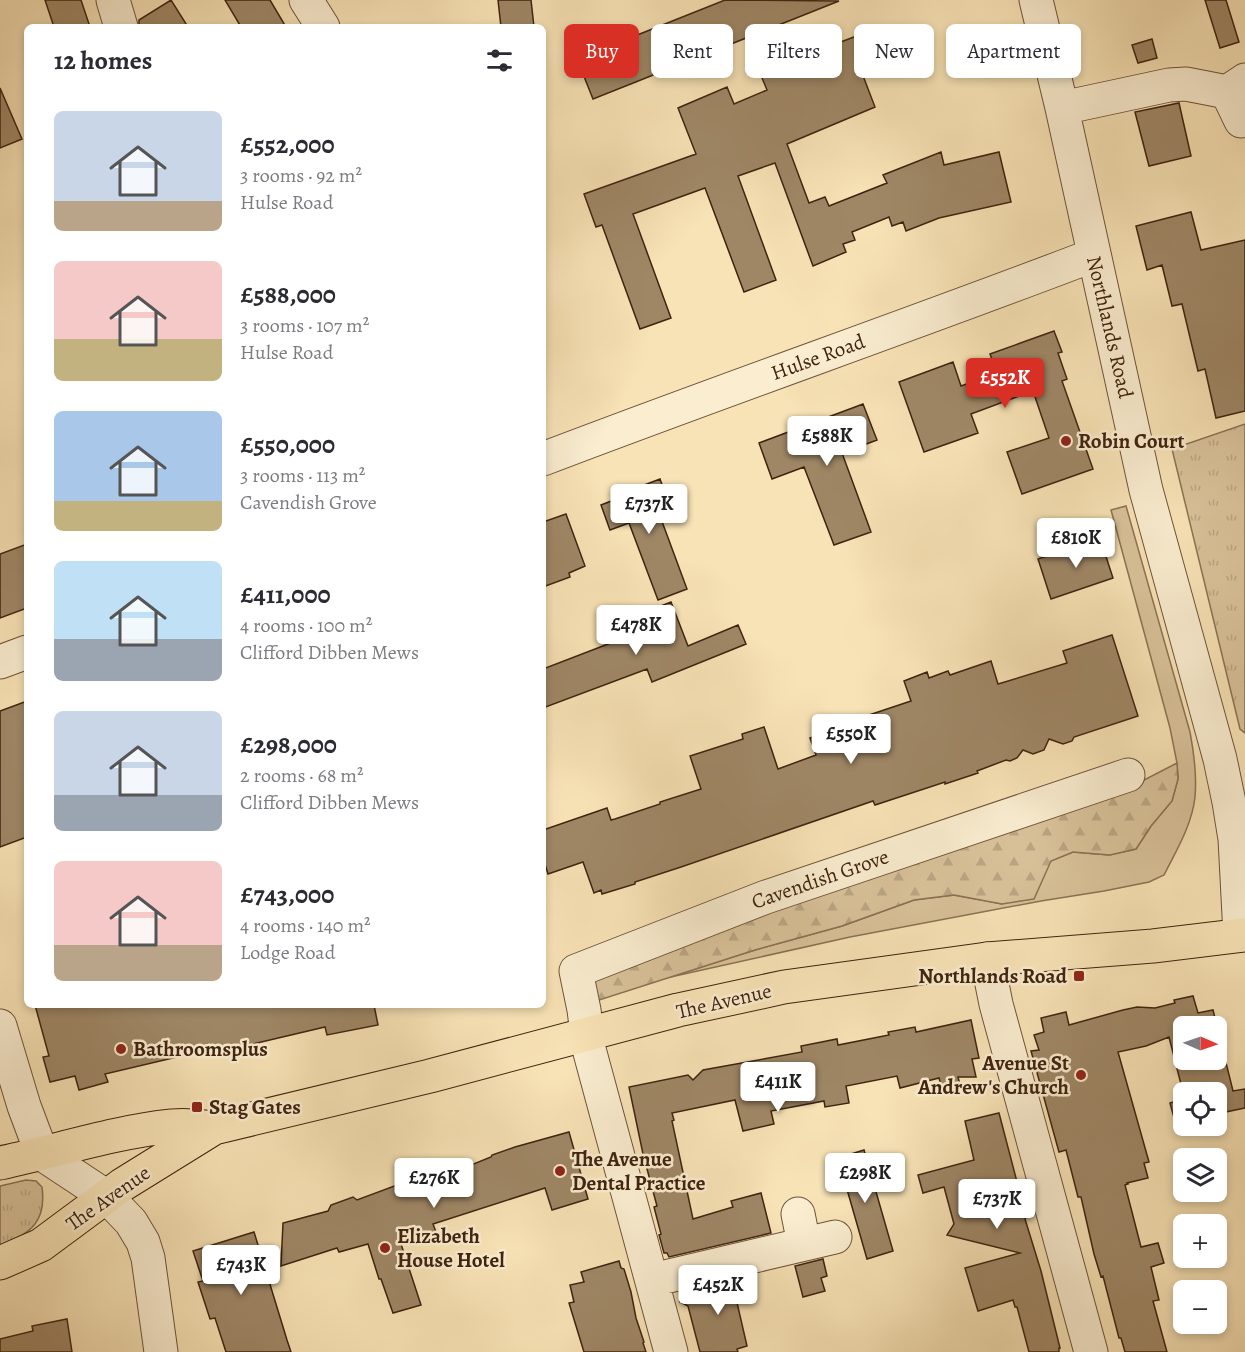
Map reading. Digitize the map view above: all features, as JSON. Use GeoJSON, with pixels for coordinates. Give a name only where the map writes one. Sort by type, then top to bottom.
{"type":"FeatureCollection","features":[{"type":"Feature","properties":{"kind":"main road","name":"The Avenue"},"geometry":{"type":"LineString","coordinates":[[0,1263],[41,1245],[122,1185],[214,1128],[430,1076],[678,1010],[784,987],[987,959],[1154,946],[1242,935]]}},
{"type":"Feature","properties":{"kind":"main road","name":"The Avenue"},"geometry":{"type":"LineString","coordinates":[[0,1163],[119,1134],[173,1126],[214,1128]]}},
{"type":"Feature","properties":{"kind":"street"},"geometry":{"type":"LineString","coordinates":[[113,0],[120,24]]}},
{"type":"Feature","properties":{"kind":"street"},"geometry":{"type":"LineString","coordinates":[[306,0],[321,24]]}},
{"type":"Feature","properties":{"kind":"street","name":"Northlands Road"},"geometry":{"type":"LineString","coordinates":[[1036,0],[1146,490],[1220,759],[1237,799],[1235,839],[1242,935]]}},
{"type":"Feature","properties":{"kind":"street"},"geometry":{"type":"LineString","coordinates":[[1062,108],[1169,85],[1236,86],[1241,120]]}},
{"type":"Feature","properties":{"kind":"street","name":"Hulse Road"},"geometry":{"type":"LineString","coordinates":[[546,458],[1094,255]]}},
{"type":"Feature","properties":{"kind":"street"},"geometry":{"type":"LineString","coordinates":[[0,662],[24,653]]}},
{"type":"Feature","properties":{"kind":"street","name":"Cavendish Grove"},"geometry":{"type":"LineString","coordinates":[[586,1034],[584,1010],[576,972],[766,897],[1128,774]]}},
{"type":"Feature","properties":{"kind":"street"},"geometry":{"type":"LineString","coordinates":[[987,959],[996,1004],[1091,1352]]}},
{"type":"Feature","properties":{"kind":"street"},"geometry":{"type":"LineString","coordinates":[[0,1026],[6,1083],[24,1106],[42,1154],[106,1197],[138,1231],[148,1258],[160,1352]]}},
{"type":"Feature","properties":{"kind":"street"},"geometry":{"type":"LineString","coordinates":[[586,1034],[671,1352]]}},
{"type":"Feature","properties":{"kind":"street"},"geometry":{"type":"LineString","coordinates":[[652,1280],[812,1232]]}},
{"type":"Feature","properties":{"kind":"green space"},"geometry":{"type":"Polygon","coordinates":[[[1245,424],[1245,733],[1240,729],[1172,449],[1245,424]]]}},
{"type":"Feature","properties":{"kind":"green space"},"geometry":{"type":"Polygon","coordinates":[[[1126,506],[1190,732],[1195,764],[1195,797],[1191,818],[1164,875],[1149,882],[850,937],[666,978],[842,926],[914,900],[954,895],[1002,904],[1050,861],[1073,852],[1109,855],[1136,849],[1172,801],[1178,779],[1170,728],[1111,510],[1126,506]]]}},
{"type":"Feature","properties":{"kind":"green space"},"geometry":{"type":"Polygon","coordinates":[[[1177,763],[1178,779],[1172,801],[1136,849],[1110,855],[1073,852],[1051,861],[1034,899],[1002,904],[954,895],[914,900],[842,926],[755,950],[593,1002],[595,971],[1117,794],[1177,763]]]}},
{"type":"Feature","properties":{"kind":"green space"},"geometry":{"type":"Polygon","coordinates":[[[26,1180],[36,1181],[42,1187],[43,1200],[39,1218],[20,1237],[0,1248],[0,1186],[26,1180]]]}},
{"type":"Feature","properties":{"kind":"building"},"geometry":{"type":"Polygon","coordinates":[[[45,0],[81,0],[89,24],[53,24],[45,0]]]}},
{"type":"Feature","properties":{"kind":"building"},"geometry":{"type":"Polygon","coordinates":[[[171,0],[186,24],[139,24],[139,20],[171,0]]]}},
{"type":"Feature","properties":{"kind":"building"},"geometry":{"type":"Polygon","coordinates":[[[225,0],[270,0],[284,24],[239,24],[225,0]]]}},
{"type":"Feature","properties":{"kind":"building"},"geometry":{"type":"Polygon","coordinates":[[[498,0],[531,0],[534,24],[501,24],[498,0]]]}},
{"type":"Feature","properties":{"kind":"building"},"geometry":{"type":"Polygon","coordinates":[[[725,0],[839,1],[781,24],[745,24],[745,38],[733,43],[733,24],[665,24],[725,0]]]}},
{"type":"Feature","properties":{"kind":"building"},"geometry":{"type":"Polygon","coordinates":[[[1205,0],[1226,0],[1239,42],[1220,48],[1205,0]]]}},
{"type":"Feature","properties":{"kind":"building"},"geometry":{"type":"Polygon","coordinates":[[[651,30],[651,76],[593,99],[585,78],[639,78],[639,34],[651,30]]]}},
{"type":"Feature","properties":{"kind":"building"},"geometry":{"type":"Polygon","coordinates":[[[854,37],[854,78],[864,78],[875,107],[787,144],[809,203],[825,197],[829,206],[887,183],[883,175],[941,152],[944,165],[999,152],[1011,202],[939,218],[906,231],[903,222],[892,226],[889,217],[852,232],[855,240],[843,244],[846,252],[813,266],[775,163],[738,176],[776,280],[744,292],[705,188],[633,214],[671,318],[640,329],[602,225],[596,227],[584,194],[696,154],[678,108],[727,87],[734,104],[767,90],[762,78],[842,78],[842,42],[854,37]]]}},
{"type":"Feature","properties":{"kind":"building"},"geometry":{"type":"Polygon","coordinates":[[[1152,39],[1157,58],[1138,63],[1132,45],[1152,39]]]}},
{"type":"Feature","properties":{"kind":"building"},"geometry":{"type":"Polygon","coordinates":[[[0,88],[22,139],[0,148],[0,88]]]}},
{"type":"Feature","properties":{"kind":"building"},"geometry":{"type":"Polygon","coordinates":[[[1179,103],[1191,156],[1149,166],[1135,112],[1179,103]]]}},
{"type":"Feature","properties":{"kind":"building"},"geometry":{"type":"Polygon","coordinates":[[[1191,212],[1201,250],[1245,240],[1245,411],[1216,418],[1205,369],[1198,371],[1182,304],[1172,306],[1162,265],[1147,270],[1136,226],[1191,212]]]}},
{"type":"Feature","properties":{"kind":"building"},"geometry":{"type":"Polygon","coordinates":[[[1054,331],[1062,352],[1058,353],[1067,379],[1062,381],[1093,469],[1022,494],[1007,452],[1049,438],[1033,391],[971,414],[978,433],[924,452],[899,382],[953,362],[961,386],[997,373],[990,354],[1054,331]]]}},
{"type":"Feature","properties":{"kind":"building"},"geometry":{"type":"Polygon","coordinates":[[[863,404],[877,440],[842,453],[871,532],[834,545],[804,467],[772,479],[759,443],[863,404]]]}},
{"type":"Feature","properties":{"kind":"building"},"geometry":{"type":"Polygon","coordinates":[[[660,479],[669,504],[657,508],[687,589],[658,600],[629,523],[610,530],[601,505],[619,498],[618,495],[660,479]]]}},
{"type":"Feature","properties":{"kind":"building"},"geometry":{"type":"Polygon","coordinates":[[[566,514],[585,566],[569,573],[570,577],[546,586],[546,521],[566,514]]]}},
{"type":"Feature","properties":{"kind":"building"},"geometry":{"type":"Polygon","coordinates":[[[1100,538],[1113,578],[1051,599],[1038,559],[1100,538]]]}},
{"type":"Feature","properties":{"kind":"building"},"geometry":{"type":"Polygon","coordinates":[[[24,545],[24,609],[0,618],[0,554],[24,545]]]}},
{"type":"Feature","properties":{"kind":"building"},"geometry":{"type":"Polygon","coordinates":[[[671,602],[688,646],[738,625],[746,644],[652,682],[647,669],[546,707],[546,668],[634,634],[628,619],[671,602]]]}},
{"type":"Feature","properties":{"kind":"building"},"geometry":{"type":"Polygon","coordinates":[[[1112,635],[1138,716],[1074,737],[1072,741],[1063,744],[1049,739],[1044,750],[1033,754],[1023,750],[1017,758],[977,771],[978,773],[875,805],[873,801],[602,894],[601,890],[594,893],[583,862],[548,874],[546,829],[607,808],[611,820],[615,819],[701,789],[690,756],[743,739],[742,734],[764,727],[778,769],[816,755],[810,738],[852,724],[851,721],[911,701],[904,681],[927,672],[929,678],[948,671],[950,675],[991,661],[998,684],[1067,663],[1063,651],[1112,635]]]}},
{"type":"Feature","properties":{"kind":"building"},"geometry":{"type":"Polygon","coordinates":[[[24,702],[24,838],[0,847],[0,711],[24,702]]]}},
{"type":"Feature","properties":{"kind":"building"},"geometry":{"type":"Polygon","coordinates":[[[1193,996],[1198,1013],[1213,1010],[1214,1016],[1173,1016],[1173,1053],[1169,1037],[1146,1046],[1118,1052],[1149,1162],[1144,1163],[1148,1178],[1125,1185],[1141,1247],[1158,1243],[1164,1263],[1151,1267],[1159,1300],[1153,1301],[1167,1352],[1125,1352],[1121,1338],[1119,1338],[1103,1276],[1101,1277],[1094,1254],[1081,1197],[1078,1197],[1066,1150],[1059,1152],[1031,1051],[1039,1050],[1034,1035],[1044,1032],[1041,1018],[1066,1012],[1069,1025],[1137,1007],[1155,1008],[1175,1003],[1174,1000],[1193,996]]]}},
{"type":"Feature","properties":{"kind":"building"},"geometry":{"type":"Polygon","coordinates":[[[36,1008],[375,1008],[378,1025],[327,1035],[325,1027],[215,1053],[214,1049],[177,1057],[105,1074],[108,1082],[79,1090],[75,1076],[50,1082],[43,1057],[49,1056],[36,1008]]]}},
{"type":"Feature","properties":{"kind":"building"},"geometry":{"type":"Polygon","coordinates":[[[971,1020],[979,1058],[972,1059],[976,1077],[958,1077],[961,1089],[943,1093],[939,1078],[900,1088],[897,1076],[846,1086],[849,1103],[825,1107],[824,1101],[771,1111],[774,1124],[743,1131],[735,1100],[672,1113],[693,1219],[733,1207],[731,1201],[761,1193],[771,1233],[669,1257],[667,1253],[664,1253],[654,1207],[657,1206],[629,1087],[688,1075],[693,1080],[703,1070],[802,1052],[801,1046],[837,1039],[838,1045],[889,1035],[888,1032],[915,1027],[916,1032],[971,1020]]]}},
{"type":"Feature","properties":{"kind":"building"},"geometry":{"type":"Polygon","coordinates":[[[1227,1067],[1233,1091],[1245,1089],[1245,1108],[1227,1112],[1227,1082],[1180,1082],[1177,1070],[1227,1070],[1227,1067]]]}},
{"type":"Feature","properties":{"kind":"building"},"geometry":{"type":"Polygon","coordinates":[[[999,1113],[1017,1182],[1024,1185],[1013,1202],[1031,1209],[1025,1219],[1041,1271],[1060,1348],[1059,1352],[1029,1352],[1013,1300],[978,1311],[965,1268],[1020,1253],[947,1235],[954,1224],[944,1187],[923,1193],[918,1175],[974,1160],[965,1121],[999,1113]]]}},
{"type":"Feature","properties":{"kind":"building"},"geometry":{"type":"Polygon","coordinates":[[[569,1132],[588,1199],[552,1210],[545,1188],[433,1224],[436,1232],[401,1244],[421,1305],[393,1313],[368,1244],[339,1252],[337,1248],[281,1266],[283,1223],[328,1211],[331,1205],[353,1197],[357,1200],[448,1168],[460,1165],[464,1168],[515,1147],[569,1132]]]}},
{"type":"Feature","properties":{"kind":"building"},"geometry":{"type":"Polygon","coordinates":[[[864,1150],[893,1251],[867,1259],[838,1158],[864,1150]]]}},
{"type":"Feature","properties":{"kind":"building"},"geometry":{"type":"Polygon","coordinates":[[[254,1232],[291,1352],[226,1352],[215,1318],[210,1319],[198,1282],[203,1281],[193,1251],[254,1232]]]}},
{"type":"Feature","properties":{"kind":"building"},"geometry":{"type":"Polygon","coordinates":[[[823,1259],[827,1276],[821,1278],[825,1291],[803,1297],[795,1266],[823,1259]]]}},
{"type":"Feature","properties":{"kind":"building"},"geometry":{"type":"Polygon","coordinates":[[[619,1261],[631,1292],[646,1352],[584,1352],[569,1303],[574,1302],[570,1285],[584,1282],[581,1272],[619,1261]]]}},
{"type":"Feature","properties":{"kind":"building"},"geometry":{"type":"Polygon","coordinates":[[[750,1276],[754,1290],[735,1294],[747,1346],[737,1349],[738,1352],[700,1352],[688,1306],[680,1302],[687,1291],[750,1276]]]}},
{"type":"Feature","properties":{"kind":"building"},"geometry":{"type":"Polygon","coordinates":[[[67,1319],[72,1352],[0,1352],[0,1339],[33,1331],[32,1326],[67,1319]]]}},
{"type":"Feature","properties":{"kind":"place","name":"Robin Court"},"geometry":{"type":"Point","coordinates":[1066,441]}},
{"type":"Feature","properties":{"kind":"place","name":"Northlands Road"},"geometry":{"type":"Point","coordinates":[1079,976]}},
{"type":"Feature","properties":{"kind":"place","name":"Bathroomsplus"},"geometry":{"type":"Point","coordinates":[121,1049]}},
{"type":"Feature","properties":{"kind":"place","name":"Avenue St Andrew's Church"},"geometry":{"type":"Point","coordinates":[1081,1075]}},
{"type":"Feature","properties":{"kind":"place","name":"Stag Gates"},"geometry":{"type":"Point","coordinates":[197,1107]}},
{"type":"Feature","properties":{"kind":"place","name":"The Avenue Dental Practice"},"geometry":{"type":"Point","coordinates":[560,1171]}},
{"type":"Feature","properties":{"kind":"place","name":"Elizabeth House Hotel"},"geometry":{"type":"Point","coordinates":[385,1248]}}]}
